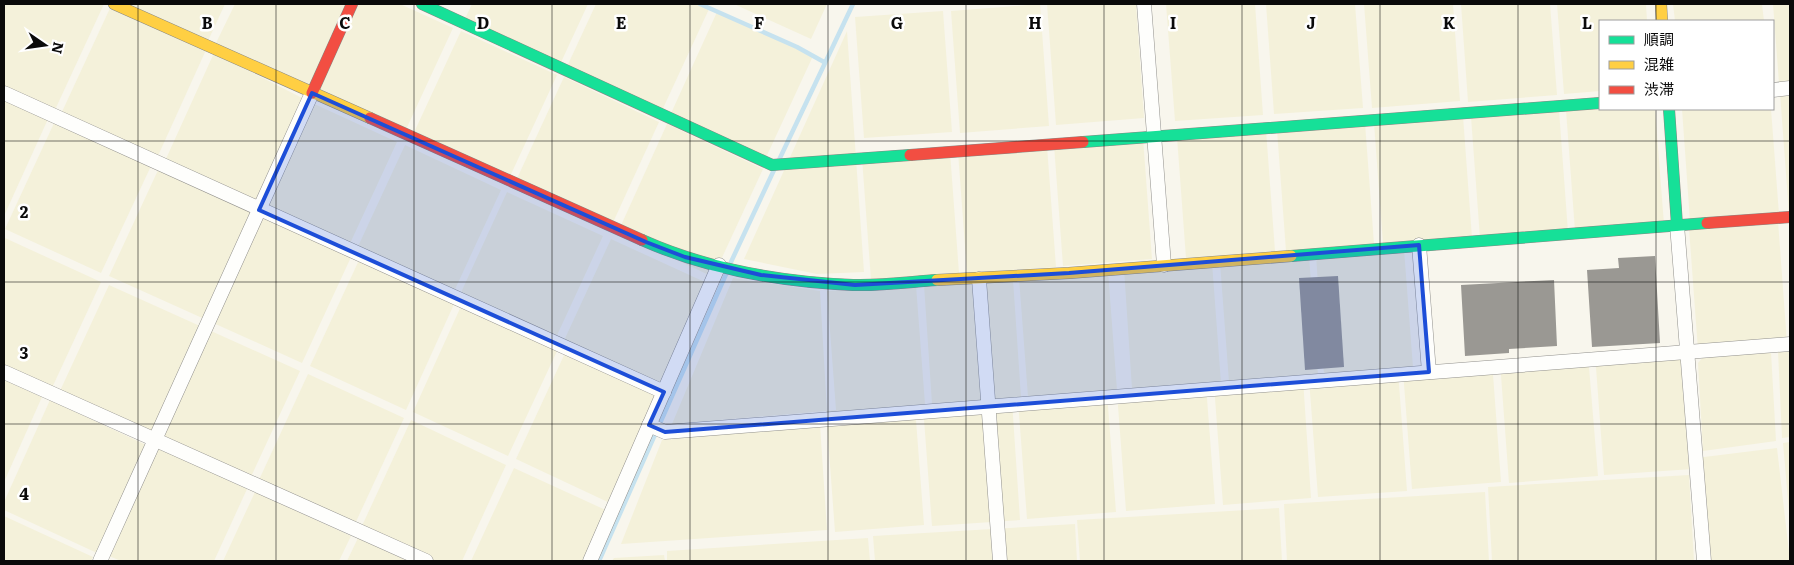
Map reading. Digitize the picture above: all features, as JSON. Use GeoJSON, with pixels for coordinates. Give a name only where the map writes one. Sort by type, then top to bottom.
{"type":"FeatureCollection","features":[{"type":"Feature","properties":{"kind":"street"},"geometry":{"type":"LineString","coordinates":[[114,4],[646,242],[685,257],[719,266],[802,281],[855,285],[979,279],[1790,217]]}},
{"type":"Feature","properties":{"kind":"street"},"geometry":{"type":"LineString","coordinates":[[100,561],[352,4]]}},
{"type":"Feature","properties":{"kind":"street"},"geometry":{"type":"LineString","coordinates":[[422,4],[772,165],[1154,138],[1599,103]]}},
{"type":"Feature","properties":{"kind":"street"},"geometry":{"type":"LineString","coordinates":[[1144,4],[1164,265]]}},
{"type":"Feature","properties":{"kind":"street"},"geometry":{"type":"LineString","coordinates":[[1661,4],[1662,20]]}},
{"type":"Feature","properties":{"kind":"street"},"geometry":{"type":"LineString","coordinates":[[1774,90],[1790,88]]}},
{"type":"Feature","properties":{"kind":"street"},"geometry":{"type":"LineString","coordinates":[[4,93],[664,392]]}},
{"type":"Feature","properties":{"kind":"street"},"geometry":{"type":"LineString","coordinates":[[1668,110],[1704,561]]}},
{"type":"Feature","properties":{"kind":"street"},"geometry":{"type":"LineString","coordinates":[[1419,245],[1428,372]]}},
{"type":"Feature","properties":{"kind":"street"},"geometry":{"type":"LineString","coordinates":[[590,561],[719,266]]}},
{"type":"Feature","properties":{"kind":"street"},"geometry":{"type":"LineString","coordinates":[[979,279],[1000,561]]}},
{"type":"Feature","properties":{"kind":"street"},"geometry":{"type":"LineString","coordinates":[[649,425],[665,432],[1790,344]]}},
{"type":"Feature","properties":{"kind":"street"},"geometry":{"type":"LineString","coordinates":[[4,372],[426,561]]}},
{"type":"Feature","properties":{"kind":"highlighted area"},"geometry":{"type":"Polygon","coordinates":[[[312,93],[646,242],[685,257],[761,275],[855,285],[1069,273],[1419,245],[1429,372],[665,432],[649,425],[664,392],[259,210],[312,93]]]}},
{"type":"Feature","properties":{"kind":"shaded area"},"geometry":{"type":"Polygon","coordinates":[[[4,4],[104,4],[54,112],[4,89],[4,4]]]}},
{"type":"Feature","properties":{"kind":"shaded area"},"geometry":{"type":"Polygon","coordinates":[[[123,4],[225,4],[207,43],[123,4]]]}},
{"type":"Feature","properties":{"kind":"shaded area"},"geometry":{"type":"Polygon","coordinates":[[[235,4],[400,4],[453,28],[403,136],[215,45],[235,4]]]}},
{"type":"Feature","properties":{"kind":"shaded area"},"geometry":{"type":"Polygon","coordinates":[[[472,4],[588,4],[557,71],[461,27],[472,4]]]}},
{"type":"Feature","properties":{"kind":"shaded area"},"geometry":{"type":"Polygon","coordinates":[[[596,4],[698,4],[709,9],[659,117],[564,73],[596,4]]]}},
{"type":"Feature","properties":{"kind":"shaded area"},"geometry":{"type":"Polygon","coordinates":[[[734,4],[827,4],[811,39],[734,4]]]}},
{"type":"Feature","properties":{"kind":"shaded area"},"geometry":{"type":"Polygon","coordinates":[[[1040,4],[1049,126],[960,133],[951,11],[1040,4]]]}},
{"type":"Feature","properties":{"kind":"shaded area"},"geometry":{"type":"Polygon","coordinates":[[[1047,4],[1136,4],[1144,118],[1056,125],[1047,4]]]}},
{"type":"Feature","properties":{"kind":"shaded area"},"geometry":{"type":"Polygon","coordinates":[[[1166,4],[1255,4],[1263,115],[1175,121],[1166,4]]]}},
{"type":"Feature","properties":{"kind":"shaded area"},"geometry":{"type":"Polygon","coordinates":[[[1266,4],[1355,4],[1363,108],[1274,114],[1266,4]]]}},
{"type":"Feature","properties":{"kind":"shaded area"},"geometry":{"type":"Polygon","coordinates":[[[1364,4],[1453,4],[1460,101],[1372,108],[1364,4]]]}},
{"type":"Feature","properties":{"kind":"shaded area"},"geometry":{"type":"Polygon","coordinates":[[[1461,4],[1550,4],[1557,95],[1468,102],[1461,4]]]}},
{"type":"Feature","properties":{"kind":"shaded area"},"geometry":{"type":"Polygon","coordinates":[[[1557,4],[1646,4],[1647,20],[1599,20],[1599,91],[1564,94],[1557,4]]]}},
{"type":"Feature","properties":{"kind":"shaded area"},"geometry":{"type":"Polygon","coordinates":[[[1673,4],[1762,4],[1764,20],[1675,20],[1673,4]]]}},
{"type":"Feature","properties":{"kind":"shaded area"},"geometry":{"type":"Polygon","coordinates":[[[1773,4],[1790,4],[1790,82],[1779,83],[1773,4]]]}},
{"type":"Feature","properties":{"kind":"shaded area"},"geometry":{"type":"Polygon","coordinates":[[[111,6],[206,50],[157,158],[61,114],[111,6]]]}},
{"type":"Feature","properties":{"kind":"shaded area"},"geometry":{"type":"Polygon","coordinates":[[[943,11],[952,132],[864,138],[855,17],[943,11]]]}},
{"type":"Feature","properties":{"kind":"shaded area"},"geometry":{"type":"Polygon","coordinates":[[[717,12],[813,56],[763,164],[668,120],[717,12]]]}},
{"type":"Feature","properties":{"kind":"shaded area"},"geometry":{"type":"Polygon","coordinates":[[[461,31],[557,75],[507,183],[411,139],[461,31]]]}},
{"type":"Feature","properties":{"kind":"shaded area"},"geometry":{"type":"Polygon","coordinates":[[[847,31],[864,272],[817,274],[744,259],[847,31]]]}},
{"type":"Feature","properties":{"kind":"shaded area"},"geometry":{"type":"Polygon","coordinates":[[[214,53],[308,101],[397,142],[347,250],[165,161],[214,53]]]}},
{"type":"Feature","properties":{"kind":"shaded area"},"geometry":{"type":"Polygon","coordinates":[[[564,77],[659,122],[610,229],[514,185],[564,77]]]}},
{"type":"Feature","properties":{"kind":"shaded area"},"geometry":{"type":"Polygon","coordinates":[[[1790,92],[1790,214],[1789,214],[1780,93],[1790,92]]]}},
{"type":"Feature","properties":{"kind":"shaded area"},"geometry":{"type":"Polygon","coordinates":[[[4,99],[48,119],[4,216],[4,99]]]}},
{"type":"Feature","properties":{"kind":"shaded area"},"geometry":{"type":"Polygon","coordinates":[[[1559,110],[1568,232],[1480,238],[1471,117],[1559,110]]]}},
{"type":"Feature","properties":{"kind":"shaded area"},"geometry":{"type":"Polygon","coordinates":[[[1566,110],[1655,110],[1664,224],[1575,231],[1566,110]]]}},
{"type":"Feature","properties":{"kind":"shaded area"},"geometry":{"type":"Polygon","coordinates":[[[1682,110],[1771,110],[1779,214],[1690,221],[1682,110]]]}},
{"type":"Feature","properties":{"kind":"shaded area"},"geometry":{"type":"Polygon","coordinates":[[[1463,116],[1472,238],[1383,244],[1374,123],[1463,116]]]}},
{"type":"Feature","properties":{"kind":"shaded area"},"geometry":{"type":"Polygon","coordinates":[[[55,121],[151,166],[101,273],[5,229],[55,121]]]}},
{"type":"Feature","properties":{"kind":"shaded area"},"geometry":{"type":"Polygon","coordinates":[[[1365,123],[1374,244],[1286,251],[1277,130],[1365,123]]]}},
{"type":"Feature","properties":{"kind":"shaded area"},"geometry":{"type":"Polygon","coordinates":[[[667,124],[763,169],[713,277],[618,232],[667,124]]]}},
{"type":"Feature","properties":{"kind":"shaded area"},"geometry":{"type":"Polygon","coordinates":[[[1266,130],[1275,251],[1186,258],[1177,137],[1266,130]]]}},
{"type":"Feature","properties":{"kind":"shaded area"},"geometry":{"type":"Polygon","coordinates":[[[1143,138],[1152,259],[1063,266],[1054,145],[1143,138]]]}},
{"type":"Feature","properties":{"kind":"shaded area"},"geometry":{"type":"Polygon","coordinates":[[[405,145],[501,190],[451,298],[355,253],[405,145]]]}},
{"type":"Feature","properties":{"kind":"shaded area"},"geometry":{"type":"Polygon","coordinates":[[[1047,146],[1056,267],[967,273],[958,152],[1047,146]]]}},
{"type":"Feature","properties":{"kind":"shaded area"},"geometry":{"type":"Polygon","coordinates":[[[950,152],[959,273],[871,280],[862,158],[950,152]]]}},
{"type":"Feature","properties":{"kind":"shaded area"},"geometry":{"type":"Polygon","coordinates":[[[159,168],[352,255],[302,363],[109,276],[159,168]]]}},
{"type":"Feature","properties":{"kind":"shaded area"},"geometry":{"type":"Polygon","coordinates":[[[507,192],[603,236],[553,344],[458,299],[507,192]]]}},
{"type":"Feature","properties":{"kind":"shaded area"},"geometry":{"type":"Polygon","coordinates":[[[1778,221],[1787,343],[1698,350],[1689,228],[1778,221]]]}},
{"type":"Feature","properties":{"kind":"shaded area"},"geometry":{"type":"Polygon","coordinates":[[[5,238],[101,282],[51,390],[4,368],[5,238]]]}},
{"type":"Feature","properties":{"kind":"shaded area"},"geometry":{"type":"Polygon","coordinates":[[[611,239],[707,283],[657,391],[561,347],[611,239]]]}},
{"type":"Feature","properties":{"kind":"shaded area"},"geometry":{"type":"Polygon","coordinates":[[[1404,249],[1413,367],[1492,361],[1501,482],[1412,489],[1403,371],[1398,371],[1407,491],[1318,497],[1309,379],[1303,379],[1311,498],[1223,505],[1214,385],[1206,385],[1215,504],[1126,511],[1117,393],[1107,393],[1116,512],[1027,519],[1018,401],[1012,401],[1020,520],[932,526],[923,406],[915,407],[924,525],[835,532],[826,411],[672,424],[733,278],[820,291],[827,411],[836,410],[827,291],[916,285],[925,404],[932,404],[924,285],[1013,279],[1021,397],[1028,397],[1019,278],[1108,271],[1117,390],[1132,389],[1124,269],[1212,262],[1221,383],[1229,382],[1220,263],[1309,256],[1318,375],[1324,375],[1316,255],[1404,249]]]}},
{"type":"Feature","properties":{"kind":"shaded area"},"geometry":{"type":"Polygon","coordinates":[[[360,258],[455,302],[406,410],[310,366],[360,258]]]}},
{"type":"Feature","properties":{"kind":"shaded area"},"geometry":{"type":"Polygon","coordinates":[[[109,285],[300,371],[250,479],[59,393],[109,285]]]}},
{"type":"Feature","properties":{"kind":"shaded area"},"geometry":{"type":"Polygon","coordinates":[[[462,304],[558,349],[508,456],[413,412],[462,304]]]}},
{"type":"Feature","properties":{"kind":"shaded area"},"geometry":{"type":"Polygon","coordinates":[[[1684,347],[1693,469],[1604,475],[1595,354],[1684,347]]]}},
{"type":"Feature","properties":{"kind":"shaded area"},"geometry":{"type":"Polygon","coordinates":[[[1790,350],[1790,437],[1782,438],[1778,351],[1790,350]]]}},
{"type":"Feature","properties":{"kind":"shaded area"},"geometry":{"type":"Polygon","coordinates":[[[566,351],[662,396],[612,504],[516,459],[566,351]]]}},
{"type":"Feature","properties":{"kind":"shaded area"},"geometry":{"type":"Polygon","coordinates":[[[1771,352],[1776,441],[1703,451],[1698,363],[1705,355],[1771,352]]]}},
{"type":"Feature","properties":{"kind":"shaded area"},"geometry":{"type":"Polygon","coordinates":[[[1588,355],[1598,476],[1509,483],[1500,362],[1588,355]]]}},
{"type":"Feature","properties":{"kind":"shaded area"},"geometry":{"type":"Polygon","coordinates":[[[308,374],[404,418],[354,526],[258,482],[308,374]]]}},
{"type":"Feature","properties":{"kind":"shaded area"},"geometry":{"type":"Polygon","coordinates":[[[4,380],[42,397],[4,482],[4,380]]]}},
{"type":"Feature","properties":{"kind":"shaded area"},"geometry":{"type":"Polygon","coordinates":[[[50,400],[146,445],[97,553],[4,510],[4,502],[50,400]]]}},
{"type":"Feature","properties":{"kind":"shaded area"},"geometry":{"type":"Polygon","coordinates":[[[411,420],[506,465],[462,561],[432,561],[361,528],[411,420]]]}},
{"type":"Feature","properties":{"kind":"shaded area"},"geometry":{"type":"Polygon","coordinates":[[[820,425],[827,530],[621,544],[662,440],[820,425]]]}},
{"type":"Feature","properties":{"kind":"shaded area"},"geometry":{"type":"Polygon","coordinates":[[[1790,442],[1790,523],[1783,443],[1790,442]]]}},
{"type":"Feature","properties":{"kind":"shaded area"},"geometry":{"type":"Polygon","coordinates":[[[152,445],[247,489],[214,561],[121,561],[102,553],[152,445]]]}},
{"type":"Feature","properties":{"kind":"shaded area"},"geometry":{"type":"Polygon","coordinates":[[[1777,448],[1790,561],[1704,561],[1696,458],[1777,448]]]}},
{"type":"Feature","properties":{"kind":"shaded area"},"geometry":{"type":"Polygon","coordinates":[[[514,468],[610,512],[587,561],[471,561],[514,468]]]}},
{"type":"Feature","properties":{"kind":"shaded area"},"geometry":{"type":"Polygon","coordinates":[[[1689,475],[1694,561],[1492,561],[1488,487],[1689,475]]]}},
{"type":"Feature","properties":{"kind":"shaded area"},"geometry":{"type":"Polygon","coordinates":[[[255,492],[351,536],[339,561],[223,561],[255,492]]]}},
{"type":"Feature","properties":{"kind":"shaded area"},"geometry":{"type":"Polygon","coordinates":[[[1485,492],[1489,561],[1287,561],[1284,504],[1485,492]]]}},
{"type":"Feature","properties":{"kind":"shaded area"},"geometry":{"type":"Polygon","coordinates":[[[1279,508],[1282,561],[1080,561],[1077,520],[1279,508]]]}},
{"type":"Feature","properties":{"kind":"shaded area"},"geometry":{"type":"Polygon","coordinates":[[[4,516],[93,557],[91,561],[4,561],[4,516]]]}},
{"type":"Feature","properties":{"kind":"shaded area"},"geometry":{"type":"Polygon","coordinates":[[[1075,524],[1077,561],[875,561],[873,536],[1075,524]]]}},
{"type":"Feature","properties":{"kind":"shaded area"},"geometry":{"type":"Polygon","coordinates":[[[358,538],[408,561],[347,561],[358,538]]]}},
{"type":"Feature","properties":{"kind":"shaded area"},"geometry":{"type":"Polygon","coordinates":[[[868,538],[870,561],[667,561],[667,551],[868,538]]]}},
{"type":"Feature","properties":{"kind":"shaded area"},"geometry":{"type":"Polygon","coordinates":[[[664,555],[665,561],[612,561],[614,558],[664,555]]]}},
{"type":"Feature","properties":{"kind":"building"},"geometry":{"type":"Polygon","coordinates":[[[1655,256],[1660,343],[1592,347],[1587,270],[1619,268],[1618,258],[1655,256]]]}},
{"type":"Feature","properties":{"kind":"building"},"geometry":{"type":"Polygon","coordinates":[[[1338,276],[1344,367],[1305,370],[1299,278],[1338,276]]]}},
{"type":"Feature","properties":{"kind":"building"},"geometry":{"type":"Polygon","coordinates":[[[1554,280],[1557,346],[1509,349],[1509,353],[1465,356],[1461,285],[1554,280]]]}},
{"type":"Feature","properties":{"kind":"waterway"},"geometry":{"type":"LineString","coordinates":[[700,4],[797,47],[824,62]]}},
{"type":"Feature","properties":{"kind":"waterway"},"geometry":{"type":"LineString","coordinates":[[779,160],[853,4]]}},
{"type":"Feature","properties":{"kind":"waterway"},"geometry":{"type":"LineString","coordinates":[[731,262],[774,170]]}},
{"type":"Feature","properties":{"kind":"waterway"},"geometry":{"type":"LineString","coordinates":[[599,561],[727,272]]}},
{"type":"Feature","properties":{"kind":"traffic: fast"},"geometry":{"type":"LineString","coordinates":[[422,4],[772,165],[910,155]]}},
{"type":"Feature","properties":{"kind":"traffic: fast"},"geometry":{"type":"LineString","coordinates":[[1083,142],[1599,103]]}},
{"type":"Feature","properties":{"kind":"traffic: fast"},"geometry":{"type":"LineString","coordinates":[[1669,110],[1677,225]]}},
{"type":"Feature","properties":{"kind":"traffic: fast"},"geometry":{"type":"LineString","coordinates":[[1291,256],[1707,223]]}},
{"type":"Feature","properties":{"kind":"traffic: fast"},"geometry":{"type":"LineString","coordinates":[[642,240],[692,259],[745,272],[799,281],[864,285],[937,280]]}},
{"type":"Feature","properties":{"kind":"traffic: slow"},"geometry":{"type":"LineString","coordinates":[[114,4],[370,118]]}},
{"type":"Feature","properties":{"kind":"traffic: slow"},"geometry":{"type":"LineString","coordinates":[[1661,4],[1662,20]]}},
{"type":"Feature","properties":{"kind":"traffic: slow"},"geometry":{"type":"LineString","coordinates":[[937,280],[1069,273],[1291,256]]}},
{"type":"Feature","properties":{"kind":"traffic: jam"},"geometry":{"type":"LineString","coordinates":[[312,93],[352,4]]}},
{"type":"Feature","properties":{"kind":"traffic: jam"},"geometry":{"type":"LineString","coordinates":[[370,118],[642,240]]}},
{"type":"Feature","properties":{"kind":"traffic: jam"},"geometry":{"type":"LineString","coordinates":[[910,155],[1083,142]]}},
{"type":"Feature","properties":{"kind":"traffic: jam"},"geometry":{"type":"LineString","coordinates":[[1707,223],[1790,217]]}}]}
